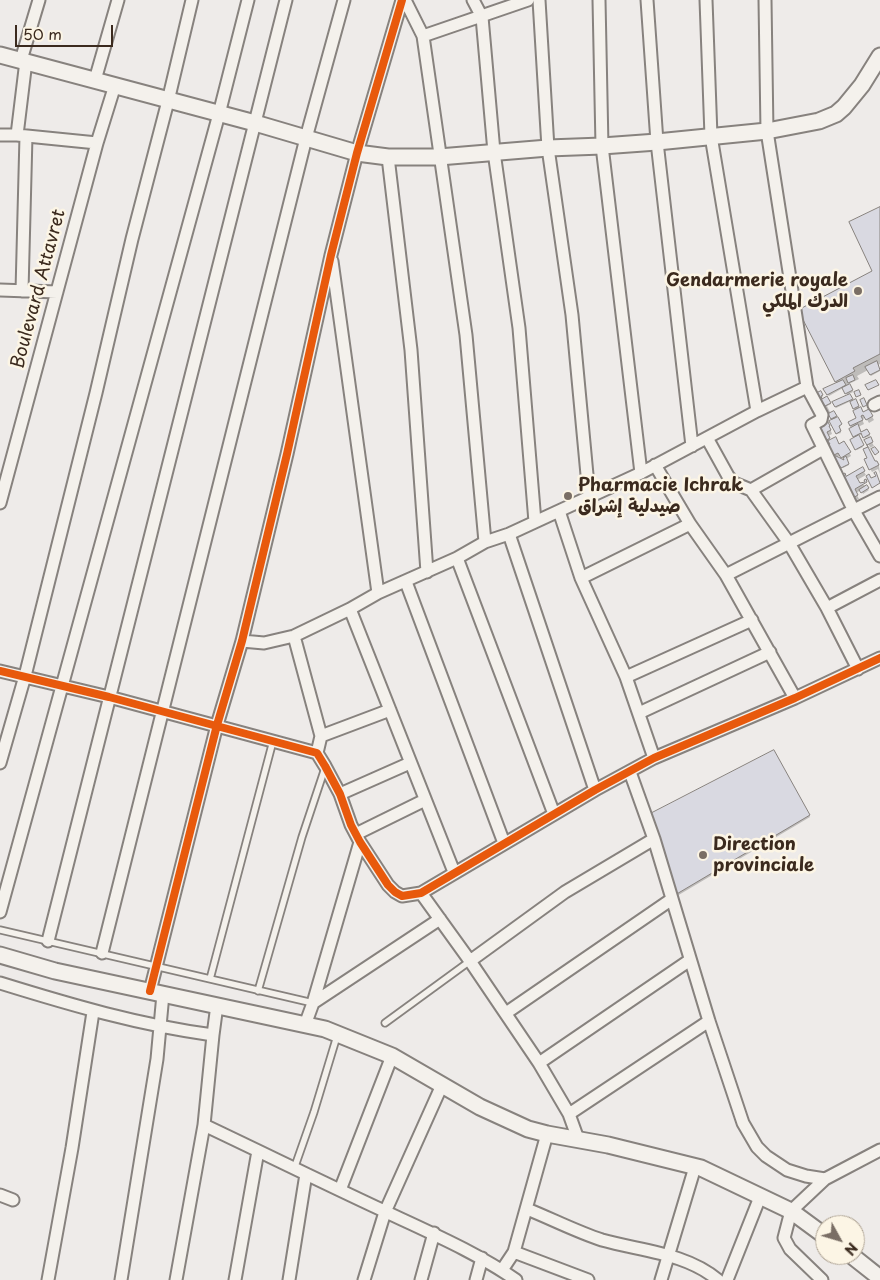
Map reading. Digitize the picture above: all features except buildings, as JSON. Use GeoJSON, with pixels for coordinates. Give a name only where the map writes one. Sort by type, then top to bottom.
{"type":"FeatureCollection","features":[{"type":"Feature","properties":{"kind":"street"},"geometry":{"type":"LineString","coordinates":[[22,291],[23,61],[39,0]]}},
{"type":"Feature","properties":{"kind":"street"},"geometry":{"type":"LineString","coordinates":[[95,80],[118,0]]}},
{"type":"Feature","properties":{"kind":"street"},"geometry":{"type":"LineString","coordinates":[[0,763],[25,676],[192,0]]}},
{"type":"Feature","properties":{"kind":"street"},"geometry":{"type":"LineString","coordinates":[[0,912],[219,114],[248,0]]}},
{"type":"Feature","properties":{"kind":"street"},"geometry":{"type":"LineString","coordinates":[[48,941],[286,0]]}},
{"type":"Feature","properties":{"kind":"street"},"geometry":{"type":"LineString","coordinates":[[102,953],[161,711],[306,138],[344,0]]}},
{"type":"Feature","properties":{"kind":"street"},"geometry":{"type":"LineString","coordinates":[[404,0],[423,36],[466,335],[485,542]]}},
{"type":"Feature","properties":{"kind":"street"},"geometry":{"type":"LineString","coordinates":[[121,1280],[160,1027],[156,966],[217,725],[242,641],[287,454],[331,255],[357,153],[404,0]]}},
{"type":"Feature","properties":{"kind":"street"},"geometry":{"type":"LineString","coordinates":[[474,0],[482,17],[494,152],[519,328],[535,522]]}},
{"type":"Feature","properties":{"kind":"street"},"geometry":{"type":"LineString","coordinates":[[423,36],[528,0]]}},
{"type":"Feature","properties":{"kind":"street"},"geometry":{"type":"LineString","coordinates":[[539,0],[548,148],[572,315],[589,496]]}},
{"type":"Feature","properties":{"kind":"street"},"geometry":{"type":"LineString","coordinates":[[599,0],[602,146],[641,473]]}},
{"type":"Feature","properties":{"kind":"street"},"geometry":{"type":"LineString","coordinates":[[647,0],[657,142],[692,446]]}},
{"type":"Feature","properties":{"kind":"street"},"geometry":{"type":"LineString","coordinates":[[706,0],[711,136],[756,411]]}},
{"type":"Feature","properties":{"kind":"street"},"geometry":{"type":"LineString","coordinates":[[765,0],[767,131],[807,387],[822,415],[821,420],[812,425],[854,511],[880,556]]}},
{"type":"Feature","properties":{"kind":"street"},"geometry":{"type":"LineString","coordinates":[[0,55],[255,123],[357,153],[388,157],[439,157],[657,142],[767,131],[819,121],[836,114],[857,92],[880,56]]}},
{"type":"Feature","properties":{"kind":"street","name":"Boulevard Attavret"},"geometry":{"type":"LineString","coordinates":[[0,503],[97,143],[115,85]]}},
{"type":"Feature","properties":{"kind":"street"},"geometry":{"type":"LineString","coordinates":[[0,135],[97,143]]}},
{"type":"Feature","properties":{"kind":"street"},"geometry":{"type":"LineString","coordinates":[[388,157],[411,350],[427,572]]}},
{"type":"Feature","properties":{"kind":"street"},"geometry":{"type":"LineString","coordinates":[[331,255],[378,593]]}},
{"type":"Feature","properties":{"kind":"street"},"geometry":{"type":"LineString","coordinates":[[0,290],[57,292]]}},
{"type":"Feature","properties":{"kind":"street"},"geometry":{"type":"LineString","coordinates":[[242,641],[264,643],[294,636],[378,593],[457,558],[485,542],[509,534],[641,473],[756,411],[807,387]]}},
{"type":"Feature","properties":{"kind":"street"},"geometry":{"type":"LineString","coordinates":[[707,438],[728,476],[734,483],[751,490],[789,544],[827,608],[858,669]]}},
{"type":"Feature","properties":{"kind":"street"},"geometry":{"type":"LineString","coordinates":[[751,490],[823,449]]}},
{"type":"Feature","properties":{"kind":"street"},"geometry":{"type":"LineString","coordinates":[[655,465],[690,524],[726,575],[795,698]]}},
{"type":"Feature","properties":{"kind":"street"},"geometry":{"type":"LineString","coordinates":[[726,575],[880,497]]}},
{"type":"Feature","properties":{"kind":"street"},"geometry":{"type":"LineString","coordinates":[[559,511],[581,578],[626,677],[654,758]]}},
{"type":"Feature","properties":{"kind":"street"},"geometry":{"type":"LineString","coordinates":[[581,578],[690,524]]}},
{"type":"Feature","properties":{"kind":"street"},"geometry":{"type":"LineString","coordinates":[[509,534],[595,790]]}},
{"type":"Feature","properties":{"kind":"street"},"geometry":{"type":"LineString","coordinates":[[457,558],[554,814]]}},
{"type":"Feature","properties":{"kind":"street"},"geometry":{"type":"LineString","coordinates":[[827,608],[880,580]]}},
{"type":"Feature","properties":{"kind":"street"},"geometry":{"type":"LineString","coordinates":[[406,582],[504,843]]}},
{"type":"Feature","properties":{"kind":"street"},"geometry":{"type":"LineString","coordinates":[[350,609],[454,872]]}},
{"type":"Feature","properties":{"kind":"street"},"geometry":{"type":"LineString","coordinates":[[626,677],[752,620]]}},
{"type":"Feature","properties":{"kind":"street"},"geometry":{"type":"LineString","coordinates":[[294,636],[322,736],[317,753]]}},
{"type":"Feature","properties":{"kind":"street"},"geometry":{"type":"LineString","coordinates":[[639,713],[770,652]]}},
{"type":"Feature","properties":{"kind":"street"},"geometry":{"type":"LineString","coordinates":[[0,670],[217,725],[317,753],[340,794],[358,838],[384,880],[395,892],[405,896],[421,893],[595,790],[654,758],[795,698],[880,658]]}},
{"type":"Feature","properties":{"kind":"street"},"geometry":{"type":"LineString","coordinates":[[322,736],[390,710]]}},
{"type":"Feature","properties":{"kind":"street"},"geometry":{"type":"LineString","coordinates":[[340,794],[410,763]]}},
{"type":"Feature","properties":{"kind":"street"},"geometry":{"type":"LineString","coordinates":[[630,772],[654,839],[709,1021],[743,1123],[757,1148],[766,1156],[787,1170],[825,1179]]}},
{"type":"Feature","properties":{"kind":"street"},"geometry":{"type":"LineString","coordinates":[[305,1025],[313,1003],[358,838],[425,800]]}},
{"type":"Feature","properties":{"kind":"street"},"geometry":{"type":"LineString","coordinates":[[470,961],[565,892],[654,839]]}},
{"type":"Feature","properties":{"kind":"street"},"geometry":{"type":"LineString","coordinates":[[421,893],[539,1063],[569,1114],[578,1140]]}},
{"type":"Feature","properties":{"kind":"street"},"geometry":{"type":"LineString","coordinates":[[506,1013],[672,899]]}},
{"type":"Feature","properties":{"kind":"street"},"geometry":{"type":"LineString","coordinates":[[313,1003],[440,919]]}},
{"type":"Feature","properties":{"kind":"street"},"geometry":{"type":"LineString","coordinates":[[0,955],[55,971],[217,1005],[337,1034],[392,1056],[504,1119],[547,1134],[608,1145],[695,1167],[791,1211],[815,1229]]}},
{"type":"Feature","properties":{"kind":"street"},"geometry":{"type":"LineString","coordinates":[[539,1063],[690,960]]}},
{"type":"Feature","properties":{"kind":"street"},"geometry":{"type":"LineString","coordinates":[[0,984],[93,1012],[160,1027],[213,1035]]}},
{"type":"Feature","properties":{"kind":"street"},"geometry":{"type":"LineString","coordinates":[[176,1280],[204,1125],[217,1005]]}},
{"type":"Feature","properties":{"kind":"street"},"geometry":{"type":"LineString","coordinates":[[48,1280],[72,1148],[93,1012]]}},
{"type":"Feature","properties":{"kind":"street"},"geometry":{"type":"LineString","coordinates":[[569,1114],[709,1021]]}},
{"type":"Feature","properties":{"kind":"street"},"geometry":{"type":"LineString","coordinates":[[340,1190],[392,1056]]}},
{"type":"Feature","properties":{"kind":"street"},"geometry":{"type":"LineString","coordinates":[[364,1280],[385,1212],[442,1085]]}},
{"type":"Feature","properties":{"kind":"street"},"geometry":{"type":"LineString","coordinates":[[204,1125],[385,1212],[434,1233],[482,1258],[516,1280]]}},
{"type":"Feature","properties":{"kind":"street"},"geometry":{"type":"LineString","coordinates":[[502,1270],[514,1252],[547,1134]]}},
{"type":"Feature","properties":{"kind":"street"},"geometry":{"type":"LineString","coordinates":[[822,1280],[786,1243],[784,1238],[791,1211],[825,1179],[880,1150]]}},
{"type":"Feature","properties":{"kind":"street"},"geometry":{"type":"LineString","coordinates":[[235,1280],[258,1151]]}},
{"type":"Feature","properties":{"kind":"street"},"geometry":{"type":"LineString","coordinates":[[661,1280],[695,1167]]}},
{"type":"Feature","properties":{"kind":"street"},"geometry":{"type":"LineString","coordinates":[[289,1280],[306,1174]]}},
{"type":"Feature","properties":{"kind":"street"},"geometry":{"type":"LineString","coordinates":[[0,1195],[13,1200]]}},
{"type":"Feature","properties":{"kind":"street"},"geometry":{"type":"LineString","coordinates":[[727,1280],[760,1197]]}},
{"type":"Feature","properties":{"kind":"street"},"geometry":{"type":"LineString","coordinates":[[527,1209],[601,1239],[668,1255],[694,1264],[707,1270],[718,1280]]}},
{"type":"Feature","properties":{"kind":"street"},"geometry":{"type":"LineString","coordinates":[[421,1280],[434,1233]]}},
{"type":"Feature","properties":{"kind":"street"},"geometry":{"type":"LineString","coordinates":[[514,1252],[588,1280]]}},
{"type":"Feature","properties":{"kind":"street"},"geometry":{"type":"LineString","coordinates":[[476,1280],[482,1258]]}},
{"type":"Feature","properties":{"kind":"street"},"geometry":{"type":"LineString","coordinates":[[864,1265],[880,1278]]}},
{"type":"Feature","properties":{"kind":"lane"},"geometry":{"type":"LineString","coordinates":[[210,979],[272,741]]}},
{"type":"Feature","properties":{"kind":"lane"},"geometry":{"type":"LineString","coordinates":[[258,990],[302,837],[325,766]]}},
{"type":"Feature","properties":{"kind":"lane"},"geometry":{"type":"LineString","coordinates":[[0,930],[313,1003]]}},
{"type":"Feature","properties":{"kind":"lane"},"geometry":{"type":"LineString","coordinates":[[385,1023],[470,961]]}},
{"type":"Feature","properties":{"kind":"lane"},"geometry":{"type":"LineString","coordinates":[[294,1168],[314,1112],[337,1034]]}},
{"type":"Feature","properties":{"kind":"cycle path"},"geometry":{"type":"LineString","coordinates":[[150,991],[217,725],[242,641],[287,454],[331,255],[357,153],[402,0]]}},
{"type":"Feature","properties":{"kind":"cycle path"},"geometry":{"type":"LineString","coordinates":[[0,671],[109,697],[317,753],[340,794],[351,825],[360,842],[388,885],[402,896],[421,893],[595,790],[654,758],[795,698],[880,658]]}},
{"type":"Feature","properties":{"kind":"place","name":"Gendarmerie royale الدرك الملكي"},"geometry":{"type":"Point","coordinates":[858,291]}},
{"type":"Feature","properties":{"kind":"place","name":"Pharmacie Ichrak صيدلية إشراق"},"geometry":{"type":"Point","coordinates":[568,496]}},
{"type":"Feature","properties":{"kind":"place","name":"Direction provinciale"},"geometry":{"type":"Point","coordinates":[703,855]}}]}
